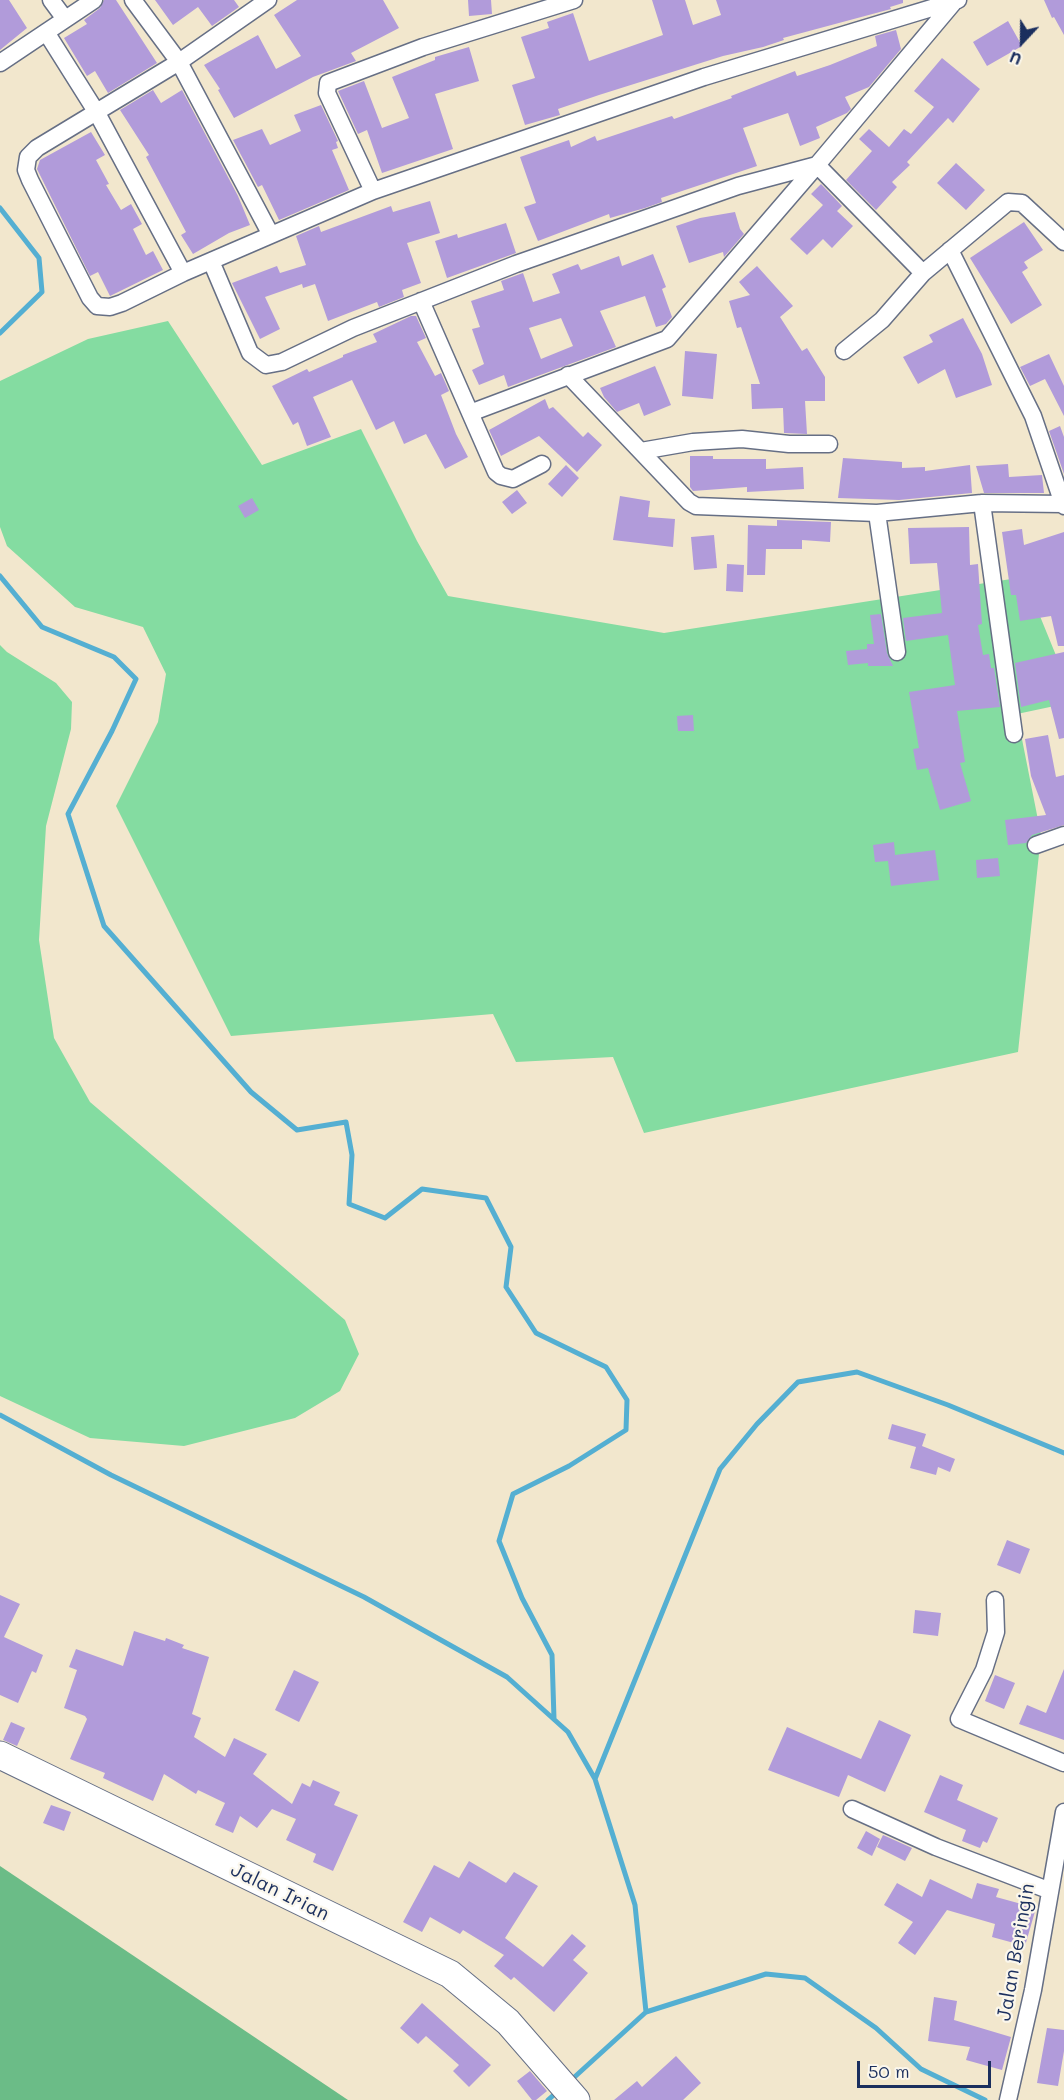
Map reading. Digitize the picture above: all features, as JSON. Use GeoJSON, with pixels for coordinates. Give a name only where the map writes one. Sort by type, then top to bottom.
{"type":"FeatureCollection","features":[{"type":"Feature","properties":{"kind":"main road","name":"Jalan Irian"},"geometry":{"type":"LineString","coordinates":[[0,1755],[450,1974],[508,2022],[576,2100]]}},
{"type":"Feature","properties":{"kind":"street"},"geometry":{"type":"LineString","coordinates":[[51,0],[65,19]]}},
{"type":"Feature","properties":{"kind":"street"},"geometry":{"type":"LineString","coordinates":[[0,63],[94,0]]}},
{"type":"Feature","properties":{"kind":"street"},"geometry":{"type":"LineString","coordinates":[[133,0],[179,62],[271,236]]}},
{"type":"Feature","properties":{"kind":"street"},"geometry":{"type":"LineString","coordinates":[[373,191],[327,93],[328,83],[423,47],[574,0]]}},
{"type":"Feature","properties":{"kind":"street"},"geometry":{"type":"LineString","coordinates":[[259,2],[179,62],[36,148],[26,163],[30,180],[90,298],[97,306],[110,307],[373,191],[694,80],[956,1]]}},
{"type":"Feature","properties":{"kind":"street"},"geometry":{"type":"LineString","coordinates":[[470,413],[667,339],[956,1]]}},
{"type":"Feature","properties":{"kind":"street"},"geometry":{"type":"LineString","coordinates":[[46,32],[97,113],[183,273]]}},
{"type":"Feature","properties":{"kind":"street"},"geometry":{"type":"LineString","coordinates":[[817,165],[922,273]]}},
{"type":"Feature","properties":{"kind":"street"},"geometry":{"type":"LineString","coordinates":[[211,261],[250,353],[266,365],[282,362],[353,328],[421,301],[738,186],[817,165]]}},
{"type":"Feature","properties":{"kind":"street"},"geometry":{"type":"LineString","coordinates":[[844,351],[882,320],[922,273],[1013,201],[1022,203],[1064,242]]}},
{"type":"Feature","properties":{"kind":"street"},"geometry":{"type":"LineString","coordinates":[[568,375],[696,506],[877,513],[982,503],[1064,505],[1033,416],[950,250]]}},
{"type":"Feature","properties":{"kind":"street"},"geometry":{"type":"LineString","coordinates":[[421,301],[493,468],[501,476],[513,478],[542,464]]}},
{"type":"Feature","properties":{"kind":"street"},"geometry":{"type":"LineString","coordinates":[[641,451],[683,443],[742,439],[789,444],[829,444]]}},
{"type":"Feature","properties":{"kind":"street"},"geometry":{"type":"LineString","coordinates":[[982,503],[1014,735]]}},
{"type":"Feature","properties":{"kind":"street"},"geometry":{"type":"LineString","coordinates":[[877,513],[897,652]]}},
{"type":"Feature","properties":{"kind":"street"},"geometry":{"type":"LineString","coordinates":[[1036,845],[1064,835]]}},
{"type":"Feature","properties":{"kind":"street"},"geometry":{"type":"LineString","coordinates":[[994,1600],[996,1632],[984,1670],[959,1719],[1064,1763]]}},
{"type":"Feature","properties":{"kind":"street"},"geometry":{"type":"LineString","coordinates":[[852,1809],[936,1847],[1048,1890]]}},
{"type":"Feature","properties":{"kind":"street","name":"Jalan Beringin"},"geometry":{"type":"LineString","coordinates":[[1009,2098],[1033,1990],[1048,1890],[1064,1812]]}},
{"type":"Feature","properties":{"kind":"green space"},"geometry":{"type":"Polygon","coordinates":[[[168,321],[262,465],[361,429],[417,541],[448,596],[664,633],[1024,577],[1064,675],[1064,704],[1017,714],[1041,835],[1018,1052],[644,1133],[613,1057],[516,1062],[493,1014],[231,1036],[116,806],[158,722],[166,674],[143,627],[75,607],[7,546],[0,527],[0,381],[88,339],[168,321]]]}},
{"type":"Feature","properties":{"kind":"green space"},"geometry":{"type":"Polygon","coordinates":[[[0,645],[7,652],[56,683],[72,702],[71,729],[46,826],[39,940],[54,1038],[90,1102],[345,1320],[359,1354],[340,1391],[295,1418],[184,1446],[90,1438],[0,1396],[0,645]]]}},
{"type":"Feature","properties":{"kind":"green space"},"geometry":{"type":"Polygon","coordinates":[[[0,1866],[348,2100],[0,2100],[0,1866]]]}},
{"type":"Feature","properties":{"kind":"building"},"geometry":{"type":"Polygon","coordinates":[[[0,0],[9,0],[27,28],[0,50],[0,0]]]}},
{"type":"Feature","properties":{"kind":"building"},"geometry":{"type":"Polygon","coordinates":[[[104,0],[116,0],[157,63],[108,93],[95,71],[87,76],[64,38],[87,24],[84,20],[100,8],[104,0]]]}},
{"type":"Feature","properties":{"kind":"building"},"geometry":{"type":"Polygon","coordinates":[[[155,0],[234,0],[239,7],[212,26],[198,7],[173,25],[155,0]]]}},
{"type":"Feature","properties":{"kind":"building"},"geometry":{"type":"Polygon","coordinates":[[[297,0],[383,0],[399,28],[351,53],[356,61],[313,77],[234,118],[218,90],[220,89],[204,65],[258,35],[276,69],[301,56],[274,15],[297,0]]]}},
{"type":"Feature","properties":{"kind":"building"},"geometry":{"type":"Polygon","coordinates":[[[468,0],[491,0],[492,14],[469,16],[468,0]]]}},
{"type":"Feature","properties":{"kind":"building"},"geometry":{"type":"Polygon","coordinates":[[[652,0],[685,0],[693,25],[721,15],[716,0],[903,0],[903,3],[890,7],[891,9],[783,38],[784,40],[763,47],[723,56],[599,95],[558,109],[560,115],[525,125],[512,85],[535,78],[521,37],[549,28],[547,22],[573,13],[589,61],[663,35],[652,0]]]}},
{"type":"Feature","properties":{"kind":"building"},"geometry":{"type":"Polygon","coordinates":[[[1044,0],[1064,0],[1064,35],[1054,17],[1052,18],[1044,0]]]}},
{"type":"Feature","properties":{"kind":"building"},"geometry":{"type":"Polygon","coordinates":[[[1008,21],[1022,46],[987,66],[973,42],[1008,21]]]}},
{"type":"Feature","properties":{"kind":"building"},"geometry":{"type":"Polygon","coordinates":[[[896,30],[901,49],[869,87],[845,97],[851,109],[847,113],[816,127],[820,138],[800,146],[788,113],[743,128],[757,166],[661,198],[662,202],[645,208],[610,218],[609,214],[538,241],[524,207],[536,203],[520,157],[569,140],[571,147],[595,136],[597,141],[672,116],[674,119],[732,98],[731,96],[795,71],[797,76],[830,65],[877,46],[875,36],[896,30]]]}},
{"type":"Feature","properties":{"kind":"building"},"geometry":{"type":"Polygon","coordinates":[[[469,47],[479,81],[435,94],[453,149],[382,173],[367,130],[358,134],[338,91],[364,81],[382,128],[409,118],[392,77],[435,60],[435,57],[469,47]]]}},
{"type":"Feature","properties":{"kind":"building"},"geometry":{"type":"Polygon","coordinates":[[[942,58],[980,89],[953,123],[948,118],[907,162],[910,165],[892,182],[897,187],[876,210],[846,180],[872,151],[859,139],[869,129],[889,147],[904,129],[911,134],[934,107],[914,91],[942,58]]]}},
{"type":"Feature","properties":{"kind":"building"},"geometry":{"type":"Polygon","coordinates":[[[153,90],[161,103],[182,90],[238,196],[250,225],[229,233],[193,254],[181,235],[186,232],[146,157],[149,155],[120,110],[153,90]]]}},
{"type":"Feature","properties":{"kind":"building"},"geometry":{"type":"Polygon","coordinates":[[[321,105],[338,141],[336,142],[338,148],[332,150],[349,190],[279,220],[262,185],[258,187],[233,140],[262,129],[270,145],[301,131],[294,115],[321,105]]]}},
{"type":"Feature","properties":{"kind":"building"},"geometry":{"type":"Polygon","coordinates":[[[91,132],[105,155],[96,160],[109,184],[106,185],[121,210],[131,204],[142,224],[133,229],[146,255],[153,251],[163,270],[110,296],[98,272],[90,276],[37,169],[40,160],[91,132]]]}},
{"type":"Feature","properties":{"kind":"building"},"geometry":{"type":"Polygon","coordinates":[[[956,163],[985,190],[966,210],[937,183],[956,163]]]}},
{"type":"Feature","properties":{"kind":"building"},"geometry":{"type":"Polygon","coordinates":[[[821,184],[842,206],[837,211],[853,226],[832,248],[823,239],[807,255],[790,239],[823,205],[811,194],[821,184]]]}},
{"type":"Feature","properties":{"kind":"building"},"geometry":{"type":"Polygon","coordinates":[[[430,201],[440,233],[407,243],[421,283],[402,290],[404,297],[379,307],[377,302],[328,321],[315,284],[303,288],[302,284],[265,297],[280,329],[260,339],[232,283],[277,266],[280,273],[306,265],[296,236],[319,226],[321,232],[391,206],[393,212],[430,201]]]}},
{"type":"Feature","properties":{"kind":"building"},"geometry":{"type":"Polygon","coordinates":[[[735,212],[740,229],[744,234],[724,257],[723,252],[689,263],[676,226],[700,218],[735,212]]]}},
{"type":"Feature","properties":{"kind":"building"},"geometry":{"type":"Polygon","coordinates":[[[1024,222],[1043,250],[1024,262],[1028,268],[1022,272],[1042,305],[1011,324],[970,258],[1024,222]]]}},
{"type":"Feature","properties":{"kind":"building"},"geometry":{"type":"Polygon","coordinates":[[[506,223],[516,253],[447,278],[435,241],[457,234],[458,238],[506,223]]]}},
{"type":"Feature","properties":{"kind":"building"},"geometry":{"type":"Polygon","coordinates":[[[653,254],[666,287],[662,289],[672,317],[666,324],[656,327],[645,296],[600,311],[616,347],[508,387],[504,375],[479,385],[472,370],[484,364],[472,329],[480,327],[471,301],[504,290],[501,281],[523,273],[533,302],[560,293],[552,274],[578,264],[581,270],[619,256],[622,266],[653,254]],[[561,318],[529,328],[541,359],[573,346],[561,318]]]}},
{"type":"Feature","properties":{"kind":"building"},"geometry":{"type":"Polygon","coordinates":[[[757,266],[793,306],[780,317],[802,351],[807,348],[825,377],[825,401],[805,401],[807,434],[784,433],[783,408],[752,409],[751,384],[760,384],[741,327],[737,328],[729,301],[750,295],[739,282],[757,266]]]}},
{"type":"Feature","properties":{"kind":"building"},"geometry":{"type":"Polygon","coordinates":[[[411,316],[416,316],[426,338],[417,342],[435,376],[441,373],[449,391],[441,395],[456,434],[468,457],[445,469],[426,434],[404,444],[394,421],[376,430],[352,380],[313,397],[331,437],[307,446],[298,422],[293,425],[272,386],[307,369],[309,372],[343,355],[377,342],[373,334],[411,316]]]}},
{"type":"Feature","properties":{"kind":"building"},"geometry":{"type":"Polygon","coordinates":[[[963,318],[982,354],[992,385],[956,398],[945,369],[918,384],[903,357],[933,342],[929,335],[963,318]]]}},
{"type":"Feature","properties":{"kind":"building"},"geometry":{"type":"Polygon","coordinates":[[[685,351],[717,354],[713,399],[682,396],[685,351]]]}},
{"type":"Feature","properties":{"kind":"building"},"geometry":{"type":"Polygon","coordinates":[[[1049,354],[1064,386],[1064,416],[1045,379],[1030,386],[1020,367],[1049,354]]]}},
{"type":"Feature","properties":{"kind":"building"},"geometry":{"type":"Polygon","coordinates":[[[655,366],[671,405],[644,416],[639,403],[617,412],[604,397],[600,388],[655,366]]]}},
{"type":"Feature","properties":{"kind":"building"},"geometry":{"type":"Polygon","coordinates":[[[545,399],[549,409],[553,407],[583,437],[588,432],[602,445],[577,472],[539,436],[501,456],[489,430],[545,399]]]}},
{"type":"Feature","properties":{"kind":"building"},"geometry":{"type":"Polygon","coordinates":[[[1060,426],[1064,437],[1064,474],[1049,431],[1060,426]]]}},
{"type":"Feature","properties":{"kind":"building"},"geometry":{"type":"Polygon","coordinates":[[[690,456],[713,456],[713,459],[766,459],[766,469],[803,467],[804,489],[747,492],[747,487],[693,491],[690,487],[690,456]]]}},
{"type":"Feature","properties":{"kind":"building"},"geometry":{"type":"Polygon","coordinates":[[[843,458],[902,462],[902,468],[925,467],[925,471],[970,465],[972,493],[899,500],[838,498],[843,458]]]}},
{"type":"Feature","properties":{"kind":"building"},"geometry":{"type":"Polygon","coordinates":[[[1008,464],[1009,477],[1042,475],[1044,493],[984,493],[976,466],[1008,464]]]}},
{"type":"Feature","properties":{"kind":"building"},"geometry":{"type":"Polygon","coordinates":[[[566,465],[579,478],[562,497],[548,484],[566,465]]]}},
{"type":"Feature","properties":{"kind":"building"},"geometry":{"type":"Polygon","coordinates":[[[517,490],[527,503],[512,514],[502,502],[517,490]]]}},
{"type":"Feature","properties":{"kind":"building"},"geometry":{"type":"Polygon","coordinates":[[[620,496],[650,501],[648,517],[675,519],[673,547],[613,540],[620,496]]]}},
{"type":"Feature","properties":{"kind":"building"},"geometry":{"type":"Polygon","coordinates":[[[252,498],[259,510],[245,518],[238,506],[252,498]]]}},
{"type":"Feature","properties":{"kind":"building"},"geometry":{"type":"Polygon","coordinates":[[[777,520],[831,522],[830,542],[802,540],[802,549],[766,549],[765,575],[747,575],[748,525],[777,526],[777,520]]]}},
{"type":"Feature","properties":{"kind":"building"},"geometry":{"type":"Polygon","coordinates":[[[969,527],[970,565],[978,564],[982,624],[978,625],[983,655],[989,654],[991,668],[994,668],[1000,707],[957,711],[965,762],[960,763],[971,801],[940,810],[928,768],[917,770],[913,749],[919,748],[909,692],[955,685],[948,635],[906,641],[903,618],[942,613],[937,563],[910,564],[908,528],[969,527]]]}},
{"type":"Feature","properties":{"kind":"building"},"geometry":{"type":"Polygon","coordinates":[[[1022,529],[1024,545],[1064,532],[1064,646],[1058,646],[1051,616],[1020,621],[1016,595],[1011,595],[1002,532],[1022,529]]]}},
{"type":"Feature","properties":{"kind":"building"},"geometry":{"type":"Polygon","coordinates":[[[714,535],[717,568],[694,570],[691,537],[714,535]]]}},
{"type":"Feature","properties":{"kind":"building"},"geometry":{"type":"Polygon","coordinates":[[[727,564],[744,565],[743,592],[726,591],[727,564]]]}},
{"type":"Feature","properties":{"kind":"building"},"geometry":{"type":"Polygon","coordinates":[[[881,614],[887,653],[893,666],[868,666],[868,663],[848,665],[846,651],[867,649],[867,644],[874,644],[870,615],[881,614]]]}},
{"type":"Feature","properties":{"kind":"building"},"geometry":{"type":"Polygon","coordinates":[[[1064,652],[1064,738],[1059,739],[1049,700],[1021,707],[1015,663],[1064,652]]]}},
{"type":"Feature","properties":{"kind":"building"},"geometry":{"type":"Polygon","coordinates":[[[693,715],[694,731],[678,731],[677,716],[693,715]]]}},
{"type":"Feature","properties":{"kind":"building"},"geometry":{"type":"Polygon","coordinates":[[[1048,735],[1056,777],[1064,775],[1064,825],[1032,835],[1026,843],[1008,845],[1005,820],[1046,815],[1031,776],[1025,739],[1048,735]]]}},
{"type":"Feature","properties":{"kind":"building"},"geometry":{"type":"Polygon","coordinates":[[[894,842],[895,855],[935,850],[939,880],[891,886],[888,861],[875,862],[873,845],[894,842]]]}},
{"type":"Feature","properties":{"kind":"building"},"geometry":{"type":"Polygon","coordinates":[[[998,858],[1000,876],[977,878],[976,860],[998,858]]]}},
{"type":"Feature","properties":{"kind":"building"},"geometry":{"type":"Polygon","coordinates":[[[892,1424],[926,1434],[922,1446],[955,1459],[950,1472],[938,1467],[936,1475],[910,1468],[916,1447],[888,1439],[892,1424]]]}},
{"type":"Feature","properties":{"kind":"building"},"geometry":{"type":"Polygon","coordinates":[[[1007,1540],[1030,1549],[1020,1574],[997,1565],[1007,1540]]]}},
{"type":"Feature","properties":{"kind":"building"},"geometry":{"type":"Polygon","coordinates":[[[0,1595],[20,1604],[4,1637],[43,1655],[36,1673],[32,1671],[18,1703],[0,1695],[0,1595]]]}},
{"type":"Feature","properties":{"kind":"building"},"geometry":{"type":"Polygon","coordinates":[[[915,1610],[941,1613],[938,1636],[913,1633],[915,1610]]]}},
{"type":"Feature","properties":{"kind":"building"},"geometry":{"type":"Polygon","coordinates":[[[134,1631],[165,1641],[166,1638],[184,1645],[182,1648],[209,1657],[192,1714],[201,1718],[194,1737],[225,1757],[234,1738],[267,1754],[253,1774],[292,1804],[302,1783],[310,1787],[313,1780],[340,1792],[334,1805],[358,1815],[333,1871],[313,1862],[316,1854],[286,1840],[296,1819],[272,1809],[257,1828],[240,1816],[233,1833],[215,1825],[225,1803],[198,1790],[196,1794],[164,1774],[153,1801],[103,1778],[105,1773],[70,1759],[87,1719],[85,1716],[64,1708],[77,1670],[69,1667],[76,1649],[123,1666],[134,1631]]]}},
{"type":"Feature","properties":{"kind":"building"},"geometry":{"type":"Polygon","coordinates":[[[1064,1669],[1064,1740],[1019,1724],[1027,1705],[1046,1713],[1064,1669]]]}},
{"type":"Feature","properties":{"kind":"building"},"geometry":{"type":"Polygon","coordinates":[[[294,1670],[319,1682],[299,1722],[275,1710],[294,1670]]]}},
{"type":"Feature","properties":{"kind":"building"},"geometry":{"type":"Polygon","coordinates":[[[995,1675],[1015,1683],[1004,1709],[985,1701],[995,1675]]]}},
{"type":"Feature","properties":{"kind":"building"},"geometry":{"type":"Polygon","coordinates":[[[879,1720],[911,1735],[885,1792],[848,1775],[839,1797],[768,1770],[787,1727],[861,1759],[879,1720]]]}},
{"type":"Feature","properties":{"kind":"building"},"geometry":{"type":"Polygon","coordinates":[[[11,1722],[25,1728],[17,1746],[3,1740],[11,1722]]]}},
{"type":"Feature","properties":{"kind":"building"},"geometry":{"type":"Polygon","coordinates":[[[940,1775],[963,1785],[957,1800],[998,1818],[987,1843],[983,1841],[980,1848],[962,1841],[966,1830],[924,1812],[940,1775]]]}},
{"type":"Feature","properties":{"kind":"building"},"geometry":{"type":"Polygon","coordinates":[[[51,1805],[71,1812],[64,1831],[43,1823],[51,1805]]]}},
{"type":"Feature","properties":{"kind":"building"},"geometry":{"type":"Polygon","coordinates":[[[866,1831],[880,1839],[872,1856],[857,1848],[866,1831]]]}},
{"type":"Feature","properties":{"kind":"building"},"geometry":{"type":"Polygon","coordinates":[[[883,1835],[912,1848],[905,1861],[877,1847],[883,1835]]]}},
{"type":"Feature","properties":{"kind":"building"},"geometry":{"type":"Polygon","coordinates":[[[469,1861],[506,1883],[514,1872],[538,1886],[505,1938],[543,1967],[572,1934],[586,1946],[573,1960],[588,1973],[554,2012],[514,1977],[511,1980],[494,1966],[504,1955],[463,1930],[460,1934],[430,1917],[422,1932],[403,1922],[434,1865],[459,1878],[469,1861]]]}},
{"type":"Feature","properties":{"kind":"building"},"geometry":{"type":"Polygon","coordinates":[[[930,1879],[972,1899],[977,1883],[999,1889],[996,1897],[1036,1908],[1025,1946],[992,1937],[995,1924],[947,1910],[915,1955],[898,1943],[913,1922],[884,1905],[897,1883],[922,1897],[930,1879]]]}},
{"type":"Feature","properties":{"kind":"building"},"geometry":{"type":"Polygon","coordinates":[[[934,1997],[957,2001],[954,2020],[1011,2037],[1002,2070],[966,2060],[970,2047],[928,2041],[934,1997]]]}},
{"type":"Feature","properties":{"kind":"building"},"geometry":{"type":"Polygon","coordinates":[[[422,2003],[491,2065],[469,2087],[453,2071],[459,2065],[426,2036],[418,2044],[400,2028],[422,2003]]]}},
{"type":"Feature","properties":{"kind":"building"},"geometry":{"type":"Polygon","coordinates":[[[1047,2028],[1064,2030],[1064,2051],[1058,2086],[1037,2083],[1047,2028]]]}},
{"type":"Feature","properties":{"kind":"building"},"geometry":{"type":"Polygon","coordinates":[[[676,2056],[701,2083],[683,2100],[614,2100],[637,2081],[642,2087],[676,2056]]]}},
{"type":"Feature","properties":{"kind":"building"},"geometry":{"type":"Polygon","coordinates":[[[530,2071],[547,2091],[536,2100],[532,2100],[517,2081],[530,2071]]]}},
{"type":"Feature","properties":{"kind":"waterway"},"geometry":{"type":"LineString","coordinates":[[0,208],[39,258],[42,292],[0,333]]}},
{"type":"Feature","properties":{"kind":"waterway"},"geometry":{"type":"LineString","coordinates":[[0,576],[42,627],[114,657],[136,679],[112,731],[68,814],[104,926],[251,1092],[297,1130],[346,1122],[352,1155],[349,1204],[385,1218],[422,1189],[486,1198],[511,1247],[506,1287],[536,1333],[606,1367],[627,1400],[626,1430],[569,1466],[513,1494],[499,1541],[522,1598],[552,1655],[554,1719]]}},
{"type":"Feature","properties":{"kind":"waterway"},"geometry":{"type":"LineString","coordinates":[[646,2012],[635,1905],[595,1779],[720,1469],[757,1424],[798,1382],[857,1372],[948,1405],[1064,1453]]}},
{"type":"Feature","properties":{"kind":"waterway"},"geometry":{"type":"LineString","coordinates":[[0,1415],[111,1475],[364,1597],[507,1677],[568,1732],[595,1779]]}},
{"type":"Feature","properties":{"kind":"waterway"},"geometry":{"type":"LineString","coordinates":[[569,2082],[646,2012],[766,1974],[805,1978],[876,2028],[921,2069],[985,2100]]}},
{"type":"Feature","properties":{"kind":"waterway"},"geometry":{"type":"LineString","coordinates":[[548,2100],[557,2092]]}}]}
